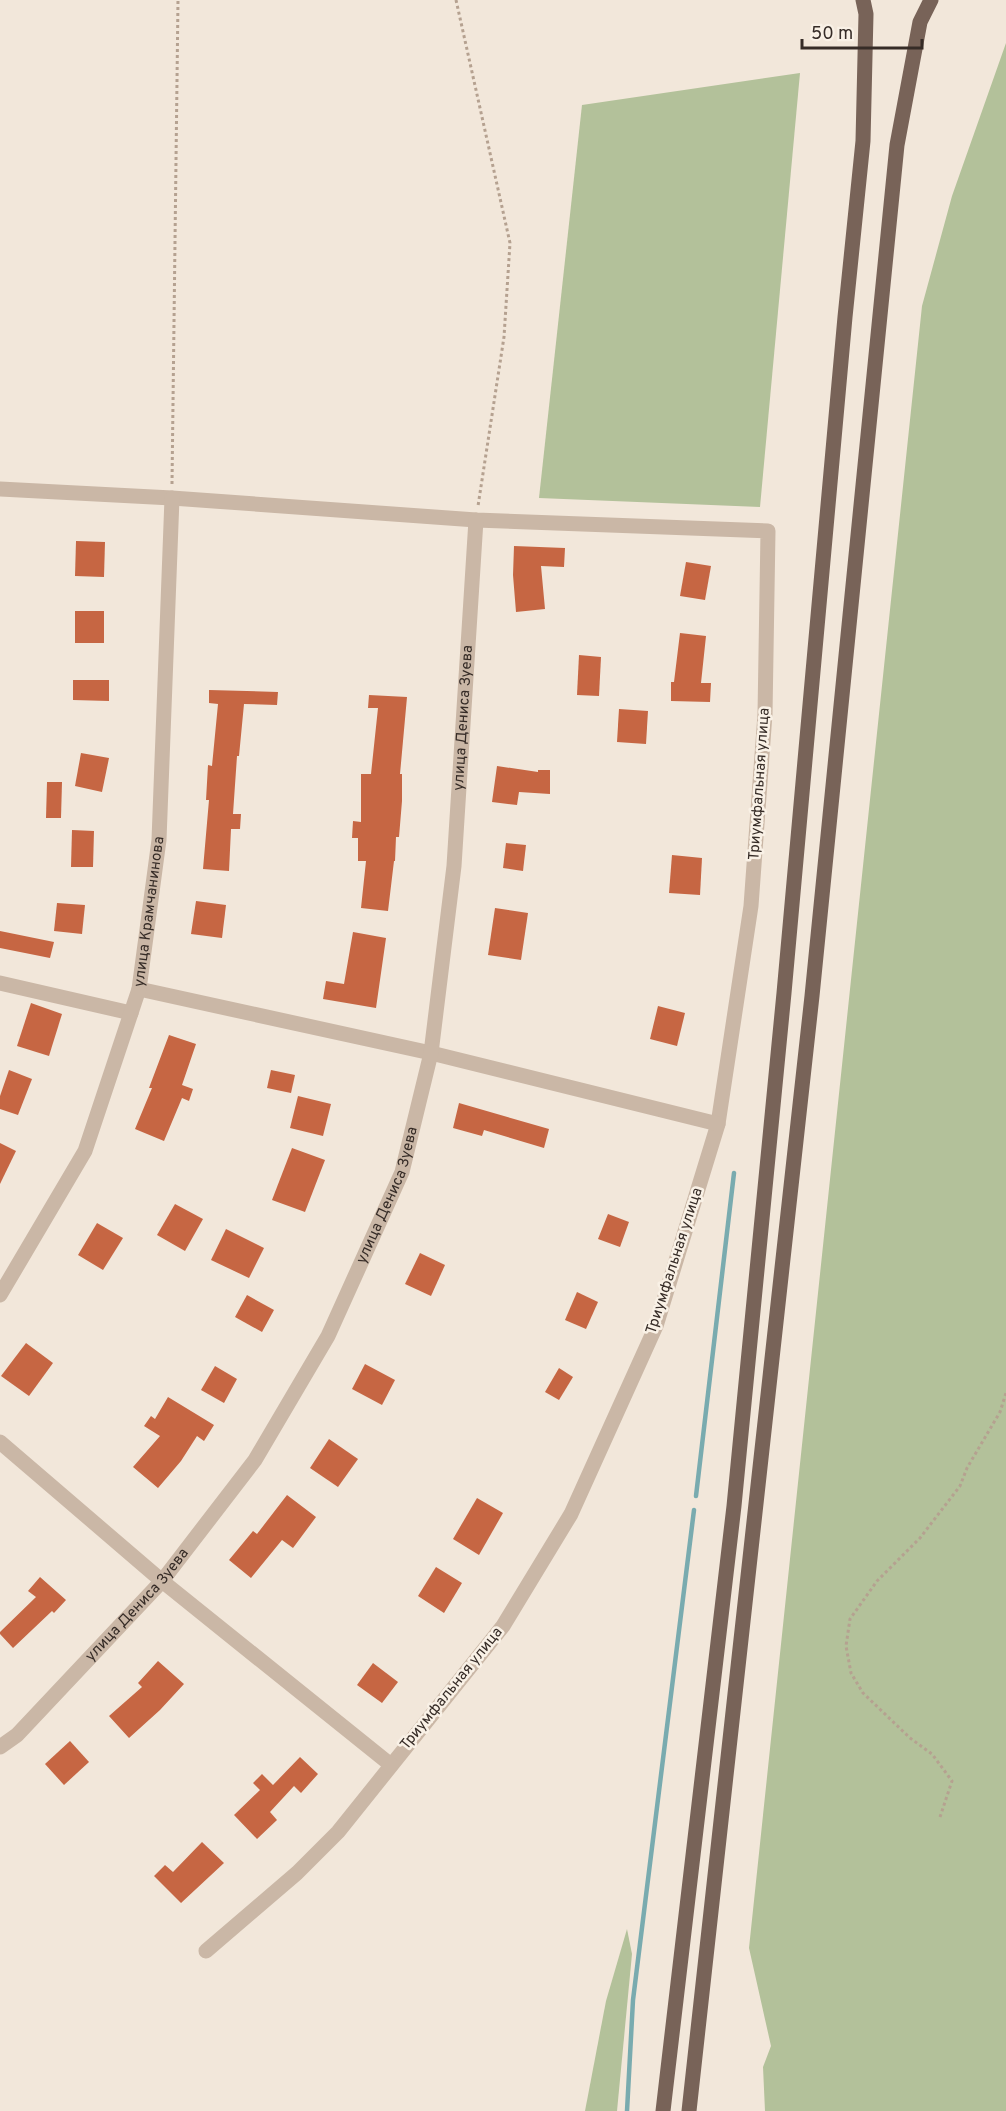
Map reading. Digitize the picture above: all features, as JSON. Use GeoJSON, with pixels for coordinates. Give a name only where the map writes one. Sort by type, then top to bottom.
{"type":"FeatureCollection","features":[{"type":"Feature","properties":{"kind":"main road"},"geometry":{"type":"LineString","coordinates":[[663,2111],[734,1506],[783,1005],[863,141],[866,14],[863,0]]}},
{"type":"Feature","properties":{"kind":"main road"},"geometry":{"type":"LineString","coordinates":[[689,2111],[812,996],[897,145],[920,22],[932,0]]}},
{"type":"Feature","properties":{"kind":"street"},"geometry":{"type":"LineString","coordinates":[[0,489],[172,498],[476,520]]}},
{"type":"Feature","properties":{"kind":"street","name":"улица Крамчанинова"},"geometry":{"type":"LineString","coordinates":[[0,1295],[86,1151],[139,989],[159,840],[172,498]]}},
{"type":"Feature","properties":{"kind":"street","name":"Триумфальная улица"},"geometry":{"type":"LineString","coordinates":[[206,1952],[297,1873],[338,1832],[503,1626],[571,1514],[656,1326],[718,1124],[751,906],[765,714],[768,531],[476,520]]}},
{"type":"Feature","properties":{"kind":"street","name":"улица Дениса Зуева"},"geometry":{"type":"LineString","coordinates":[[0,1748],[17,1736],[162,1581],[255,1460],[328,1336],[402,1172],[431,1053],[454,866],[476,520]]}},
{"type":"Feature","properties":{"kind":"street"},"geometry":{"type":"LineString","coordinates":[[0,983],[131,1013]]}},
{"type":"Feature","properties":{"kind":"street"},"geometry":{"type":"LineString","coordinates":[[139,989],[431,1053],[718,1124]]}},
{"type":"Feature","properties":{"kind":"street"},"geometry":{"type":"LineString","coordinates":[[0,1442],[162,1581],[392,1766]]}},
{"type":"Feature","properties":{"kind":"path"},"geometry":{"type":"LineString","coordinates":[[172,498],[178,0]]}},
{"type":"Feature","properties":{"kind":"path"},"geometry":{"type":"LineString","coordinates":[[456,0],[510,243],[504,337],[476,520]]}},
{"type":"Feature","properties":{"kind":"path"},"geometry":{"type":"LineString","coordinates":[[940,1818],[952,1781],[932,1754],[910,1738],[863,1693],[851,1673],[846,1646],[850,1619],[877,1581],[920,1538],[960,1486],[967,1468],[1000,1412],[1006,1393]]}},
{"type":"Feature","properties":{"kind":"green space"},"geometry":{"type":"Polygon","coordinates":[[[1006,43],[1006,2111],[765,2111],[763,2067],[771,2046],[749,1948],[922,306],[952,196],[1006,43]]]}},
{"type":"Feature","properties":{"kind":"green space"},"geometry":{"type":"Polygon","coordinates":[[[800,73],[760,507],[539,498],[582,105],[800,73]]]}},
{"type":"Feature","properties":{"kind":"green space"},"geometry":{"type":"Polygon","coordinates":[[[627,1929],[632,1954],[617,2111],[585,2111],[606,2001],[627,1929]]]}},
{"type":"Feature","properties":{"kind":"building"},"geometry":{"type":"Polygon","coordinates":[[[76,541],[105,542],[104,577],[75,576],[76,541]]]}},
{"type":"Feature","properties":{"kind":"building"},"geometry":{"type":"Polygon","coordinates":[[[514,546],[565,548],[564,567],[541,566],[545,609],[516,612],[513,575],[514,546]]]}},
{"type":"Feature","properties":{"kind":"building"},"geometry":{"type":"Polygon","coordinates":[[[686,562],[711,566],[705,600],[680,596],[686,562]]]}},
{"type":"Feature","properties":{"kind":"building"},"geometry":{"type":"Polygon","coordinates":[[[75,611],[104,611],[104,643],[75,643],[75,611]]]}},
{"type":"Feature","properties":{"kind":"building"},"geometry":{"type":"Polygon","coordinates":[[[680,633],[706,636],[701,683],[711,683],[710,702],[671,701],[671,682],[674,682],[680,633]]]}},
{"type":"Feature","properties":{"kind":"building"},"geometry":{"type":"Polygon","coordinates":[[[579,655],[601,657],[599,696],[577,695],[579,655]]]}},
{"type":"Feature","properties":{"kind":"building"},"geometry":{"type":"Polygon","coordinates":[[[73,680],[109,680],[109,701],[73,700],[73,680]]]}},
{"type":"Feature","properties":{"kind":"building"},"geometry":{"type":"Polygon","coordinates":[[[209,690],[278,692],[277,705],[244,704],[233,814],[241,814],[240,829],[231,829],[229,871],[203,869],[209,800],[206,800],[208,765],[212,766],[218,704],[209,703],[209,690]]]}},
{"type":"Feature","properties":{"kind":"building"},"geometry":{"type":"Polygon","coordinates":[[[369,695],[407,697],[400,774],[402,774],[402,801],[399,837],[396,837],[388,911],[361,908],[366,861],[358,861],[358,838],[352,838],[353,821],[361,822],[361,774],[371,774],[378,708],[368,708],[369,695]]]}},
{"type":"Feature","properties":{"kind":"building"},"geometry":{"type":"Polygon","coordinates":[[[619,709],[648,711],[646,744],[617,742],[619,709]]]}},
{"type":"Feature","properties":{"kind":"building"},"geometry":{"type":"Polygon","coordinates":[[[81,753],[109,758],[102,792],[75,786],[81,753]]]}},
{"type":"Feature","properties":{"kind":"building"},"geometry":{"type":"Polygon","coordinates":[[[497,766],[538,772],[538,770],[550,770],[550,794],[519,792],[517,805],[492,802],[497,766]]]}},
{"type":"Feature","properties":{"kind":"building"},"geometry":{"type":"Polygon","coordinates":[[[47,782],[62,782],[61,818],[46,818],[47,782]]]}},
{"type":"Feature","properties":{"kind":"building"},"geometry":{"type":"Polygon","coordinates":[[[72,830],[94,831],[93,867],[71,867],[72,830]]]}},
{"type":"Feature","properties":{"kind":"building"},"geometry":{"type":"Polygon","coordinates":[[[506,843],[526,845],[523,871],[503,868],[506,843]]]}},
{"type":"Feature","properties":{"kind":"building"},"geometry":{"type":"Polygon","coordinates":[[[672,855],[702,858],[700,895],[669,893],[672,855]]]}},
{"type":"Feature","properties":{"kind":"building"},"geometry":{"type":"Polygon","coordinates":[[[196,901],[226,905],[222,938],[191,934],[196,901]]]}},
{"type":"Feature","properties":{"kind":"building"},"geometry":{"type":"Polygon","coordinates":[[[57,903],[85,905],[82,934],[54,931],[57,903]]]}},
{"type":"Feature","properties":{"kind":"building"},"geometry":{"type":"Polygon","coordinates":[[[495,908],[528,913],[521,960],[488,955],[495,908]]]}},
{"type":"Feature","properties":{"kind":"building"},"geometry":{"type":"Polygon","coordinates":[[[0,931],[54,942],[50,958],[0,948],[0,931]]]}},
{"type":"Feature","properties":{"kind":"building"},"geometry":{"type":"Polygon","coordinates":[[[353,932],[386,938],[376,1008],[323,999],[326,981],[344,984],[353,932]]]}},
{"type":"Feature","properties":{"kind":"building"},"geometry":{"type":"Polygon","coordinates":[[[31,1003],[62,1014],[49,1056],[17,1046],[31,1003]]]}},
{"type":"Feature","properties":{"kind":"building"},"geometry":{"type":"Polygon","coordinates":[[[658,1006],[685,1013],[677,1046],[650,1039],[658,1006]]]}},
{"type":"Feature","properties":{"kind":"building"},"geometry":{"type":"Polygon","coordinates":[[[169,1035],[196,1044],[182,1085],[193,1089],[189,1101],[182,1098],[164,1141],[135,1129],[152,1088],[149,1088],[169,1035]]]}},
{"type":"Feature","properties":{"kind":"building"},"geometry":{"type":"Polygon","coordinates":[[[9,1070],[32,1079],[18,1115],[0,1109],[0,1096],[9,1070]]]}},
{"type":"Feature","properties":{"kind":"building"},"geometry":{"type":"Polygon","coordinates":[[[271,1070],[295,1075],[291,1093],[267,1088],[271,1070]]]}},
{"type":"Feature","properties":{"kind":"building"},"geometry":{"type":"Polygon","coordinates":[[[298,1096],[331,1104],[323,1136],[290,1128],[298,1096]]]}},
{"type":"Feature","properties":{"kind":"building"},"geometry":{"type":"Polygon","coordinates":[[[459,1103],[549,1129],[544,1148],[484,1130],[482,1136],[453,1128],[459,1103]]]}},
{"type":"Feature","properties":{"kind":"building"},"geometry":{"type":"Polygon","coordinates":[[[0,1143],[16,1151],[0,1184],[0,1143]]]}},
{"type":"Feature","properties":{"kind":"building"},"geometry":{"type":"Polygon","coordinates":[[[292,1148],[325,1160],[305,1212],[272,1200],[292,1148]]]}},
{"type":"Feature","properties":{"kind":"building"},"geometry":{"type":"Polygon","coordinates":[[[175,1204],[203,1219],[185,1251],[157,1235],[175,1204]]]}},
{"type":"Feature","properties":{"kind":"building"},"geometry":{"type":"Polygon","coordinates":[[[608,1214],[629,1222],[620,1247],[598,1239],[608,1214]]]}},
{"type":"Feature","properties":{"kind":"building"},"geometry":{"type":"Polygon","coordinates":[[[97,1223],[123,1238],[103,1270],[78,1255],[97,1223]]]}},
{"type":"Feature","properties":{"kind":"building"},"geometry":{"type":"Polygon","coordinates":[[[226,1229],[264,1248],[249,1278],[211,1260],[226,1229]]]}},
{"type":"Feature","properties":{"kind":"building"},"geometry":{"type":"Polygon","coordinates":[[[420,1253],[445,1265],[431,1296],[405,1284],[420,1253]]]}},
{"type":"Feature","properties":{"kind":"building"},"geometry":{"type":"Polygon","coordinates":[[[577,1292],[598,1302],[586,1329],[565,1320],[577,1292]]]}},
{"type":"Feature","properties":{"kind":"building"},"geometry":{"type":"Polygon","coordinates":[[[247,1295],[274,1310],[262,1332],[235,1317],[247,1295]]]}},
{"type":"Feature","properties":{"kind":"building"},"geometry":{"type":"Polygon","coordinates":[[[26,1343],[53,1363],[29,1396],[1,1376],[26,1343]]]}},
{"type":"Feature","properties":{"kind":"building"},"geometry":{"type":"Polygon","coordinates":[[[365,1364],[395,1380],[382,1405],[352,1389],[365,1364]]]}},
{"type":"Feature","properties":{"kind":"building"},"geometry":{"type":"Polygon","coordinates":[[[215,1366],[237,1379],[224,1403],[201,1390],[215,1366]]]}},
{"type":"Feature","properties":{"kind":"building"},"geometry":{"type":"Polygon","coordinates":[[[559,1368],[573,1377],[559,1400],[545,1392],[559,1368]]]}},
{"type":"Feature","properties":{"kind":"building"},"geometry":{"type":"Polygon","coordinates":[[[168,1397],[214,1425],[204,1441],[197,1436],[181,1461],[158,1488],[133,1467],[160,1436],[144,1426],[151,1416],[155,1419],[168,1397]]]}},
{"type":"Feature","properties":{"kind":"building"},"geometry":{"type":"Polygon","coordinates":[[[329,1439],[358,1459],[338,1487],[310,1468],[329,1439]]]}},
{"type":"Feature","properties":{"kind":"building"},"geometry":{"type":"Polygon","coordinates":[[[287,1495],[316,1517],[293,1548],[282,1540],[251,1578],[229,1560],[253,1531],[257,1534],[287,1495]]]}},
{"type":"Feature","properties":{"kind":"building"},"geometry":{"type":"Polygon","coordinates":[[[477,1498],[503,1513],[479,1555],[453,1539],[477,1498]]]}},
{"type":"Feature","properties":{"kind":"building"},"geometry":{"type":"Polygon","coordinates":[[[436,1567],[462,1583],[444,1613],[418,1596],[436,1567]]]}},
{"type":"Feature","properties":{"kind":"building"},"geometry":{"type":"Polygon","coordinates":[[[40,1577],[66,1600],[13,1648],[0,1632],[36,1597],[28,1591],[40,1577]]]}},
{"type":"Feature","properties":{"kind":"building"},"geometry":{"type":"Polygon","coordinates":[[[158,1661],[184,1684],[129,1738],[109,1716],[142,1687],[138,1683],[158,1661]]]}},
{"type":"Feature","properties":{"kind":"building"},"geometry":{"type":"Polygon","coordinates":[[[373,1663],[398,1682],[382,1703],[357,1685],[373,1663]]]}},
{"type":"Feature","properties":{"kind":"building"},"geometry":{"type":"Polygon","coordinates":[[[70,1741],[89,1762],[64,1785],[45,1764],[70,1741]]]}},
{"type":"Feature","properties":{"kind":"building"},"geometry":{"type":"Polygon","coordinates":[[[300,1757],[318,1774],[301,1793],[294,1786],[270,1812],[277,1820],[257,1839],[234,1815],[260,1790],[253,1783],[262,1774],[273,1785],[300,1757]]]}},
{"type":"Feature","properties":{"kind":"building"},"geometry":{"type":"Polygon","coordinates":[[[202,1842],[224,1863],[181,1903],[154,1876],[165,1865],[173,1872],[202,1842]]]}},
{"type":"Feature","properties":{"kind":"waterway"},"geometry":{"type":"LineString","coordinates":[[696,1496],[734,1173]]}},
{"type":"Feature","properties":{"kind":"waterway"},"geometry":{"type":"LineString","coordinates":[[627,2111],[633,2000],[694,1510]]}}]}
